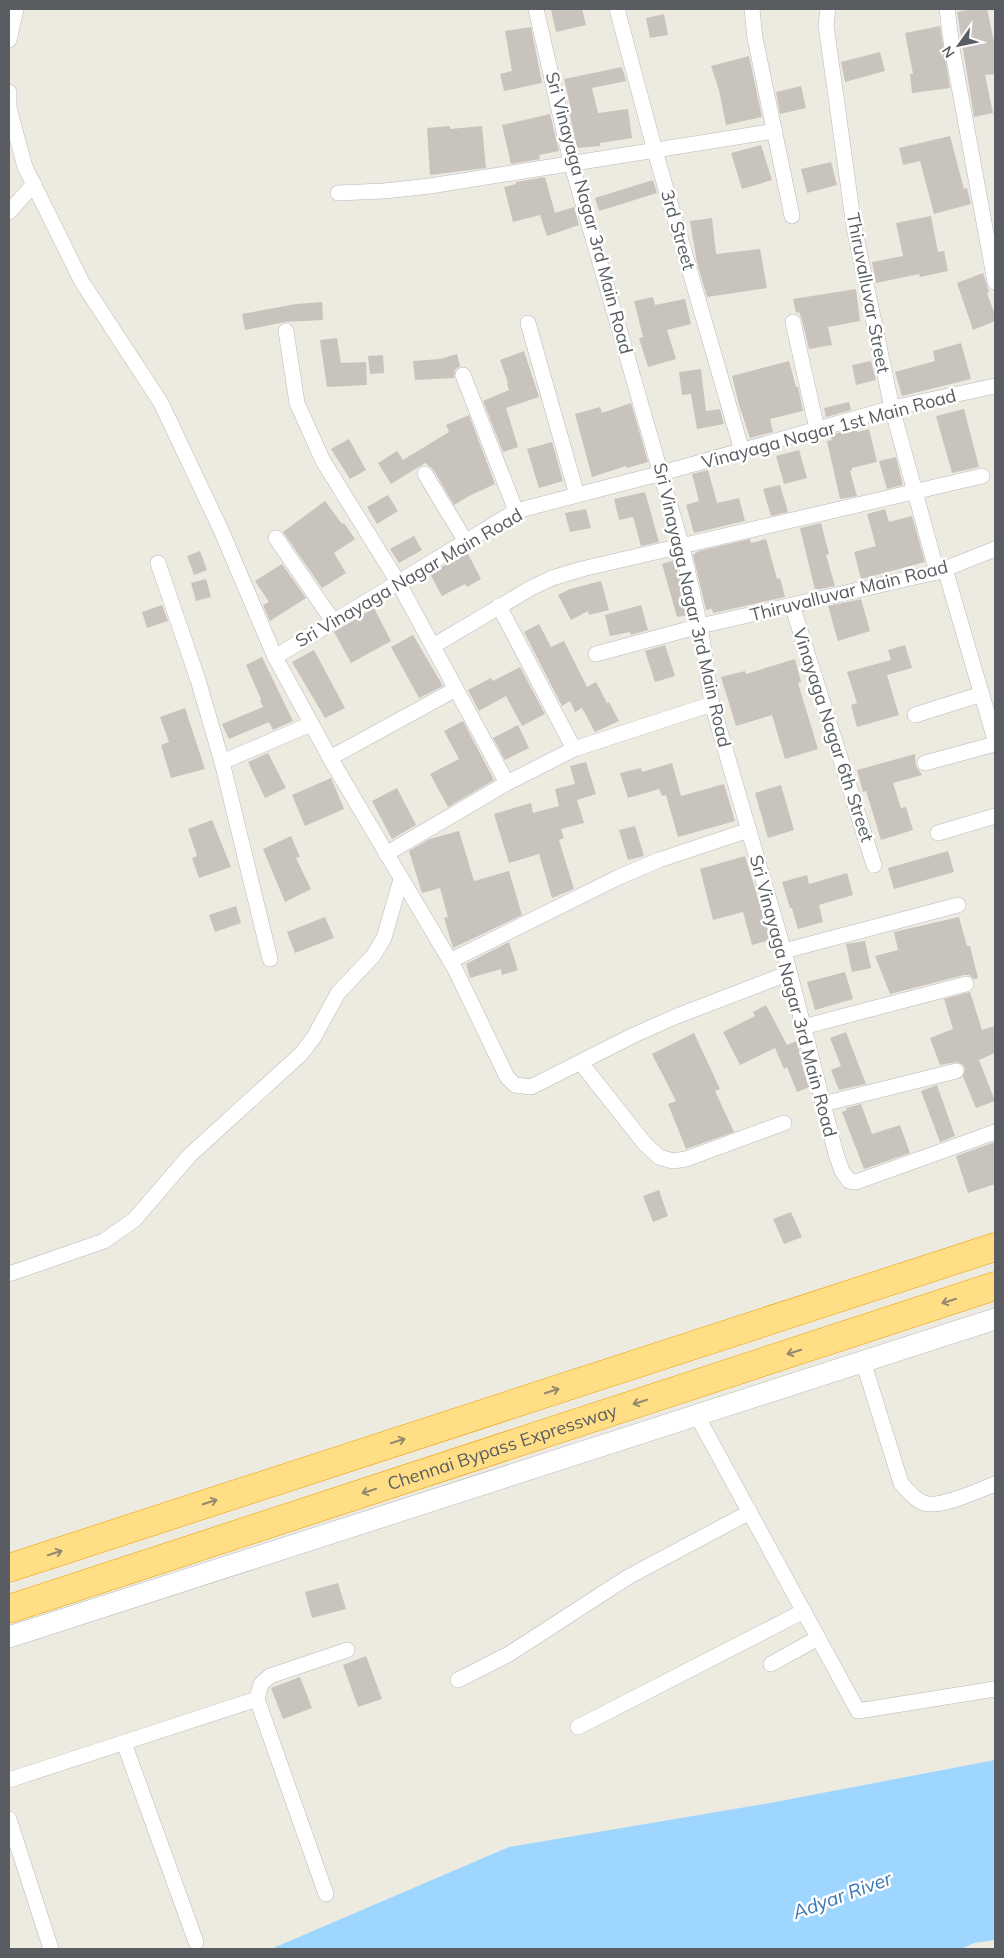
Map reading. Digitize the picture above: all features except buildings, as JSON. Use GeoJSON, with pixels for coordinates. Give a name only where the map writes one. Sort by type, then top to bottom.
{"type":"FeatureCollection","features":[{"type":"Feature","properties":{"kind":"highway"},"geometry":{"type":"LineString","coordinates":[[9,1568],[995,1247]]}},
{"type":"Feature","properties":{"kind":"highway","name":"Chennai Bypass Expressway"},"geometry":{"type":"LineString","coordinates":[[9,1609],[995,1286]]}},
{"type":"Feature","properties":{"kind":"street"},"geometry":{"type":"LineString","coordinates":[[9,40],[16,9]]}},
{"type":"Feature","properties":{"kind":"street","name":"Sri Vinayaga Nagar 3rd Main Road"},"geometry":{"type":"LineString","coordinates":[[536,9],[571,162],[682,547],[700,626],[712,704],[784,951],[842,1171],[849,1181],[856,1182],[995,1132]]}},
{"type":"Feature","properties":{"kind":"street","name":"3rd Street"},"geometry":{"type":"LineString","coordinates":[[617,9],[655,151],[742,451]]}},
{"type":"Feature","properties":{"kind":"street"},"geometry":{"type":"LineString","coordinates":[[752,9],[755,38],[792,216]]}},
{"type":"Feature","properties":{"kind":"street","name":"Thiruvalluvar Street"},"geometry":{"type":"LineString","coordinates":[[828,9],[826,25],[854,227],[892,408],[914,491],[982,694],[995,742]]}},
{"type":"Feature","properties":{"kind":"street"},"geometry":{"type":"LineString","coordinates":[[947,9],[952,48],[995,282]]}},
{"type":"Feature","properties":{"kind":"street"},"geometry":{"type":"LineString","coordinates":[[9,92],[9,108],[25,167],[82,282],[161,403],[221,530],[274,657],[330,758],[450,961],[507,1077],[515,1085],[531,1088],[634,1034],[789,974]]}},
{"type":"Feature","properties":{"kind":"street"},"geometry":{"type":"LineString","coordinates":[[338,193],[430,186],[774,131]]}},
{"type":"Feature","properties":{"kind":"street"},"geometry":{"type":"LineString","coordinates":[[9,212],[34,184]]}},
{"type":"Feature","properties":{"kind":"street"},"geometry":{"type":"LineString","coordinates":[[793,322],[818,429]]}},
{"type":"Feature","properties":{"kind":"street"},"geometry":{"type":"LineString","coordinates":[[528,323],[577,495]]}},
{"type":"Feature","properties":{"kind":"street"},"geometry":{"type":"LineString","coordinates":[[286,331],[297,403],[320,453],[398,582],[507,783]]}},
{"type":"Feature","properties":{"kind":"street"},"geometry":{"type":"LineString","coordinates":[[463,375],[516,511]]}},
{"type":"Feature","properties":{"kind":"street","name":"Vinayaga Nagar 1st Main Road"},"geometry":{"type":"LineString","coordinates":[[662,473],[892,408],[995,386]]}},
{"type":"Feature","properties":{"kind":"street","name":"Sri Vinayaga Nagar Main Road"},"geometry":{"type":"LineString","coordinates":[[274,657],[516,511],[662,473]]}},
{"type":"Feature","properties":{"kind":"street"},"geometry":{"type":"LineString","coordinates":[[425,474],[466,542]]}},
{"type":"Feature","properties":{"kind":"street"},"geometry":{"type":"LineString","coordinates":[[433,646],[499,606],[552,578],[582,569],[982,476]]}},
{"type":"Feature","properties":{"kind":"street"},"geometry":{"type":"LineString","coordinates":[[276,538],[333,622]]}},
{"type":"Feature","properties":{"kind":"street","name":"Thiruvalluvar Main Road"},"geometry":{"type":"LineString","coordinates":[[596,654],[700,626],[941,570],[995,549]]}},
{"type":"Feature","properties":{"kind":"street"},"geometry":{"type":"LineString","coordinates":[[158,563],[198,680],[222,762],[270,959]]}},
{"type":"Feature","properties":{"kind":"street","name":"Vinayaga Nagar 6th Street"},"geometry":{"type":"LineString","coordinates":[[792,605],[874,864]]}},
{"type":"Feature","properties":{"kind":"street"},"geometry":{"type":"LineString","coordinates":[[499,606],[574,748]]}},
{"type":"Feature","properties":{"kind":"street"},"geometry":{"type":"LineString","coordinates":[[330,758],[456,689]]}},
{"type":"Feature","properties":{"kind":"street"},"geometry":{"type":"LineString","coordinates":[[915,714],[982,694]]}},
{"type":"Feature","properties":{"kind":"street"},"geometry":{"type":"LineString","coordinates":[[386,854],[507,783],[574,748],[712,704]]}},
{"type":"Feature","properties":{"kind":"street"},"geometry":{"type":"LineString","coordinates":[[222,762],[311,724]]}},
{"type":"Feature","properties":{"kind":"street"},"geometry":{"type":"LineString","coordinates":[[925,763],[995,742]]}},
{"type":"Feature","properties":{"kind":"street"},"geometry":{"type":"LineString","coordinates":[[938,833],[995,816]]}},
{"type":"Feature","properties":{"kind":"street"},"geometry":{"type":"LineString","coordinates":[[450,961],[619,876],[659,860],[748,830]]}},
{"type":"Feature","properties":{"kind":"street"},"geometry":{"type":"LineString","coordinates":[[9,1274],[104,1241],[134,1220],[190,1155],[301,1054],[314,1038],[338,993],[373,956],[384,938],[401,879]]}},
{"type":"Feature","properties":{"kind":"street"},"geometry":{"type":"LineString","coordinates":[[784,951],[958,905]]}},
{"type":"Feature","properties":{"kind":"street"},"geometry":{"type":"LineString","coordinates":[[803,1027],[966,984]]}},
{"type":"Feature","properties":{"kind":"street"},"geometry":{"type":"LineString","coordinates":[[581,1063],[645,1144],[660,1157],[673,1162],[784,1123]]}},
{"type":"Feature","properties":{"kind":"street"},"geometry":{"type":"LineString","coordinates":[[823,1104],[956,1071]]}},
{"type":"Feature","properties":{"kind":"street"},"geometry":{"type":"LineString","coordinates":[[9,1637],[995,1319]]}},
{"type":"Feature","properties":{"kind":"street"},"geometry":{"type":"LineString","coordinates":[[863,1361],[901,1483],[912,1495],[925,1504],[944,1503],[995,1484]]}},
{"type":"Feature","properties":{"kind":"street"},"geometry":{"type":"LineString","coordinates":[[696,1414],[858,1711],[995,1689]]}},
{"type":"Feature","properties":{"kind":"street"},"geometry":{"type":"LineString","coordinates":[[458,1680],[509,1654],[628,1577],[750,1512]]}},
{"type":"Feature","properties":{"kind":"street"},"geometry":{"type":"LineString","coordinates":[[578,1727],[804,1612]]}},
{"type":"Feature","properties":{"kind":"street"},"geometry":{"type":"LineString","coordinates":[[771,1664],[818,1638]]}},
{"type":"Feature","properties":{"kind":"street"},"geometry":{"type":"LineString","coordinates":[[326,1894],[258,1699],[261,1684],[270,1676],[347,1650]]}},
{"type":"Feature","properties":{"kind":"street"},"geometry":{"type":"LineString","coordinates":[[9,1780],[258,1699]]}},
{"type":"Feature","properties":{"kind":"street"},"geometry":{"type":"LineString","coordinates":[[124,1743],[196,1942]]}},
{"type":"Feature","properties":{"kind":"street"},"geometry":{"type":"LineString","coordinates":[[9,1819],[51,1949]]}},
{"type":"Feature","properties":{"kind":"water","name":"Adyar River"},"geometry":{"type":"Polygon","coordinates":[[[995,1760],[995,1940],[974,1943],[961,1949],[271,1949],[509,1847],[770,1803],[995,1760]]]}}]}
